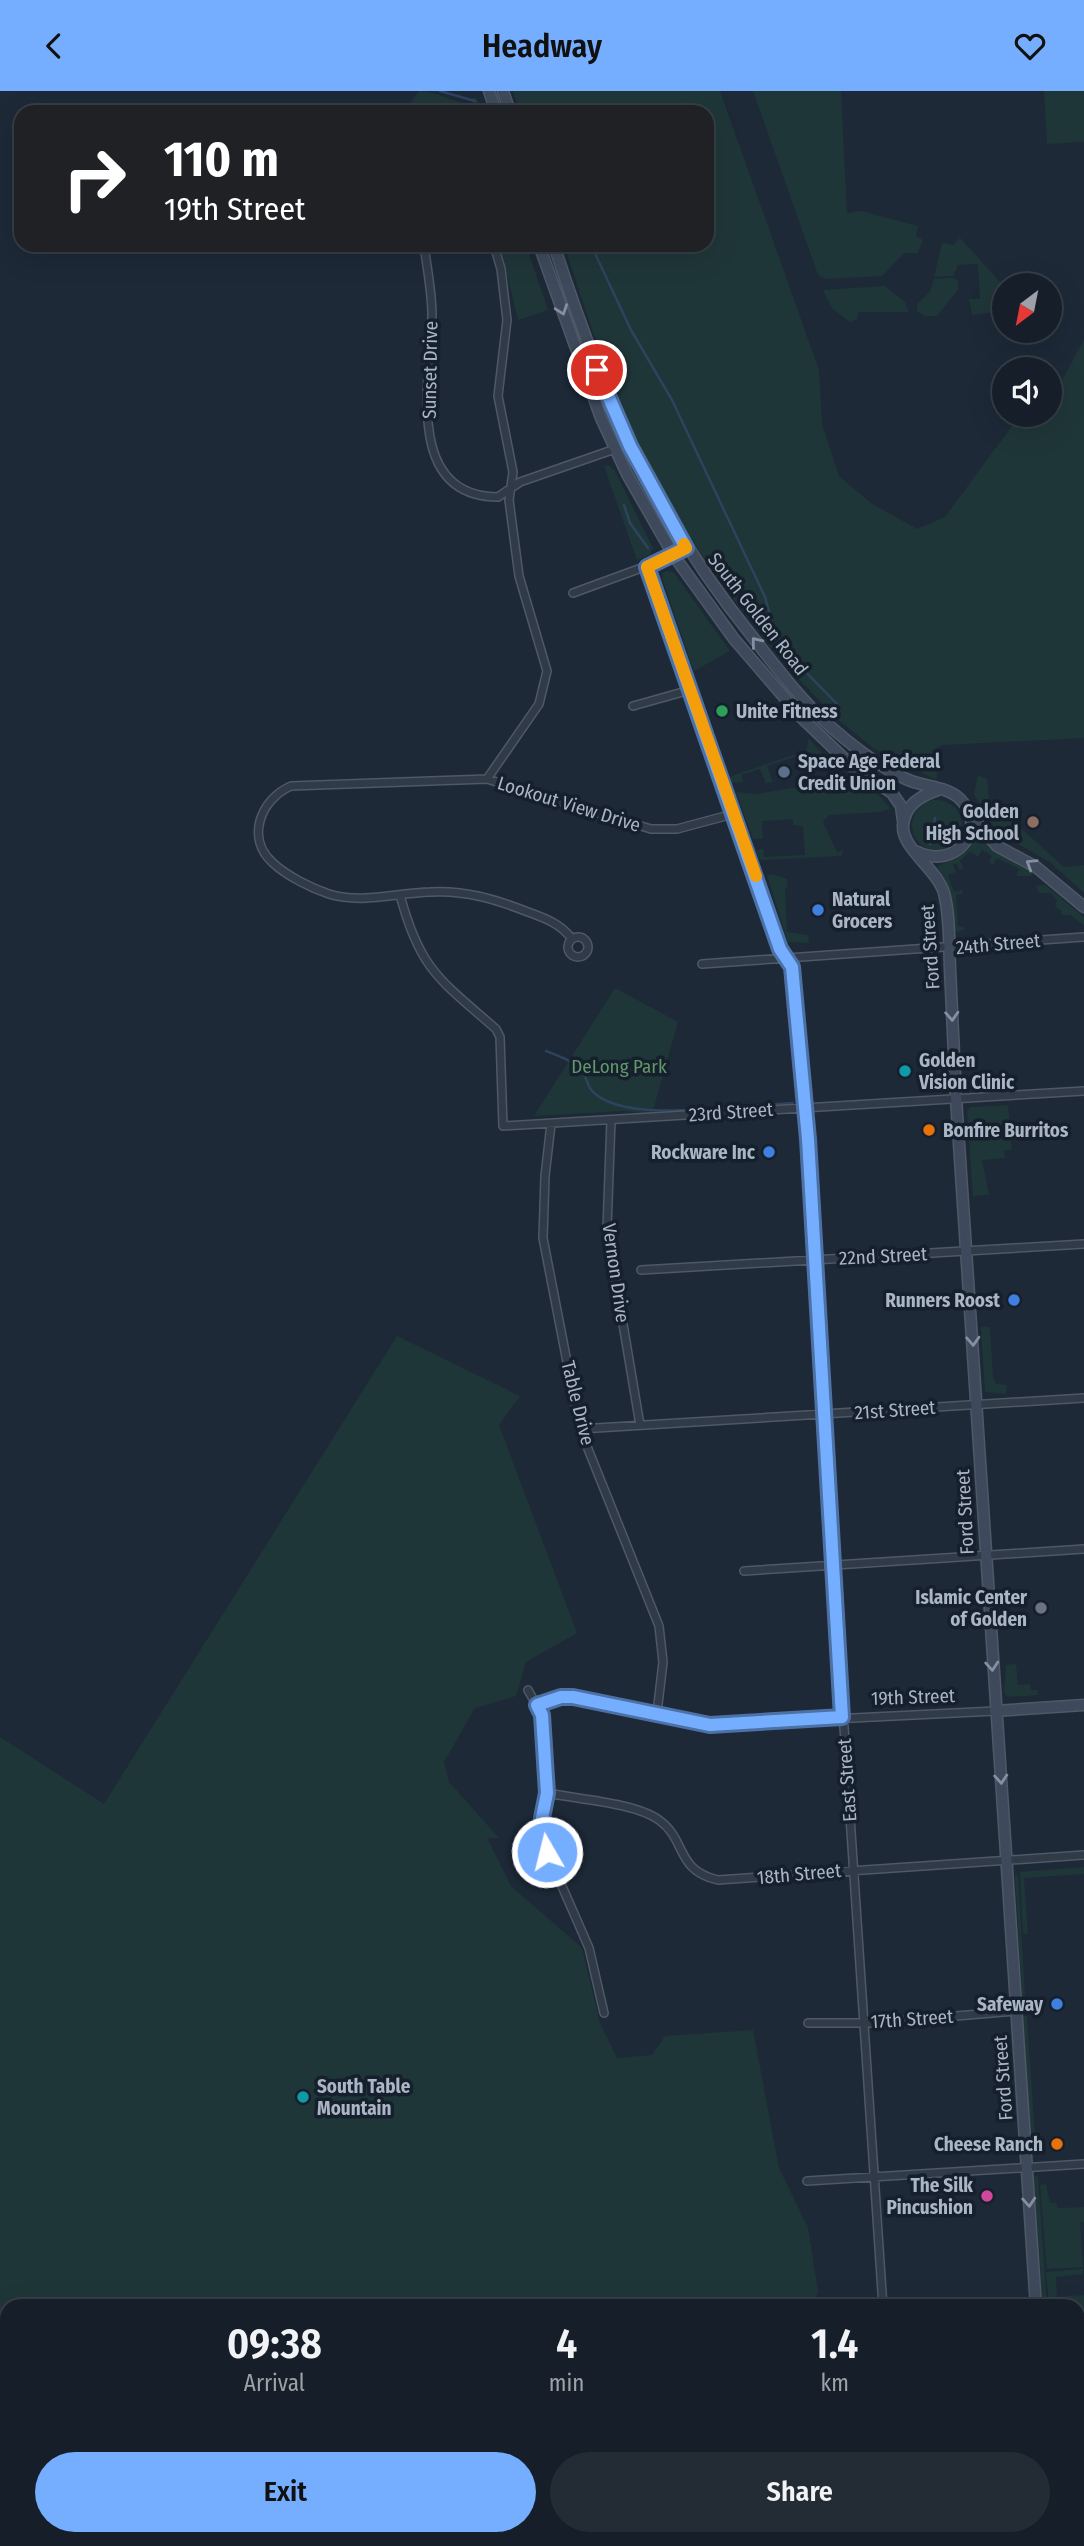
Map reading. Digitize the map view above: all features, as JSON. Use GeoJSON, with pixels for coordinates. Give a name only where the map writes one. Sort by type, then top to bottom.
{"type":"FeatureCollection","features":[{"type":"Feature","properties":{"kind":"main road","name":"South Golden Road"},"geometry":{"type":"LineString","coordinates":[[542,252],[581,364],[615,449],[674,556],[734,639],[795,710],[855,768],[892,793],[901,806],[903,824]]}},
{"type":"Feature","properties":{"kind":"main road","name":"South Golden Road"},"geometry":{"type":"LineString","coordinates":[[556,252],[597,370],[630,446],[686,548],[746,630],[819,716],[852,746],[886,769],[938,790]]}},
{"type":"Feature","properties":{"kind":"main road"},"geometry":{"type":"LineString","coordinates":[[615,449],[630,446]]}},
{"type":"Feature","properties":{"kind":"main road"},"geometry":{"type":"LineString","coordinates":[[674,556],[686,548]]}},
{"type":"Feature","properties":{"kind":"main road"},"geometry":{"type":"LineString","coordinates":[[970,815],[967,839],[954,853],[933,858],[915,851],[905,838],[903,824],[910,806],[919,797],[938,790],[960,799],[988,839],[1037,867],[1084,907]]}},
{"type":"Feature","properties":{"kind":"main road","name":"Ford Street"},"geometry":{"type":"LineString","coordinates":[[915,851],[938,879],[944,894],[949,948],[956,1098],[1034,2299]]}},
{"type":"Feature","properties":{"kind":"main road","name":"19th Street"},"geometry":{"type":"LineString","coordinates":[[995,1711],[1084,1705]]}},
{"type":"Feature","properties":{"kind":"street","name":"Sunset Drive"},"geometry":{"type":"LineString","coordinates":[[425,252],[432,311],[426,411],[438,465],[457,485],[485,497],[498,497],[520,482],[615,449]]}},
{"type":"Feature","properties":{"kind":"street","name":"Lookout View Drive"},"geometry":{"type":"LineString","coordinates":[[487,779],[539,704],[547,671],[519,576],[509,499],[513,472],[498,395],[507,320],[501,269],[496,252]]}},
{"type":"Feature","properties":{"kind":"street"},"geometry":{"type":"LineString","coordinates":[[573,593],[674,556]]}},
{"type":"Feature","properties":{"kind":"street","name":"East Street"},"geometry":{"type":"LineString","coordinates":[[647,567],[780,949],[792,967],[805,1109],[822,1415],[882,2299]]}},
{"type":"Feature","properties":{"kind":"street"},"geometry":{"type":"LineString","coordinates":[[633,706],[690,690]]}},
{"type":"Feature","properties":{"kind":"street","name":"Lookout View Drive"},"geometry":{"type":"LineString","coordinates":[[572,939],[550,920],[468,892],[361,898],[329,894],[288,874],[271,861],[260,840],[260,821],[265,805],[275,794],[285,789],[315,784],[487,779],[651,829],[677,829],[733,814]]}},
{"type":"Feature","properties":{"kind":"street","name":"23rd Street"},"geometry":{"type":"LineString","coordinates":[[400,895],[409,930],[429,969],[496,1029],[500,1037],[503,1126],[1084,1091]]}},
{"type":"Feature","properties":{"kind":"street","name":"24th Street"},"geometry":{"type":"LineString","coordinates":[[702,964],[1084,937]]}},
{"type":"Feature","properties":{"kind":"street","name":"Vernon Drive"},"geometry":{"type":"LineString","coordinates":[[611,1120],[607,1229],[640,1425]]}},
{"type":"Feature","properties":{"kind":"street","name":"Table Drive"},"geometry":{"type":"LineString","coordinates":[[551,1124],[545,1176],[543,1238],[580,1429],[659,1626],[663,1662],[657,1713]]}},
{"type":"Feature","properties":{"kind":"street","name":"22nd Street"},"geometry":{"type":"LineString","coordinates":[[640,1271],[1084,1244]]}},
{"type":"Feature","properties":{"kind":"street","name":"21st Street"},"geometry":{"type":"LineString","coordinates":[[580,1429],[1084,1398]]}},
{"type":"Feature","properties":{"kind":"street"},"geometry":{"type":"LineString","coordinates":[[744,1571],[1084,1549]]}},
{"type":"Feature","properties":{"kind":"street"},"geometry":{"type":"LineString","coordinates":[[528,1690],[542,1715],[547,1793],[542,1818],[547,1852],[589,1948],[604,2013]]}},
{"type":"Feature","properties":{"kind":"street","name":"19th Street"},"geometry":{"type":"LineString","coordinates":[[537,1705],[561,1697],[573,1697],[710,1725],[995,1711]]}},
{"type":"Feature","properties":{"kind":"street","name":"18th Street"},"geometry":{"type":"LineString","coordinates":[[547,1793],[654,1817],[671,1834],[689,1867],[710,1878],[724,1880],[1084,1855]]}},
{"type":"Feature","properties":{"kind":"street","name":"17th Street"},"geometry":{"type":"LineString","coordinates":[[808,2023],[863,2023],[1016,2011]]}},
{"type":"Feature","properties":{"kind":"street"},"geometry":{"type":"LineString","coordinates":[[807,2181],[1084,2164]]}},
{"type":"Feature","properties":{"kind":"green space"},"geometry":{"type":"Polygon","coordinates":[[[419,91],[466,103],[473,103],[472,98],[476,98],[480,105],[411,105],[419,91]]]}},
{"type":"Feature","properties":{"kind":"green space"},"geometry":{"type":"Polygon","coordinates":[[[513,91],[720,91],[819,370],[822,424],[839,476],[871,503],[917,529],[945,517],[1011,427],[1062,427],[1062,380],[1084,340],[1084,738],[943,745],[936,748],[937,778],[932,778],[873,748],[835,717],[778,657],[723,585],[710,566],[712,564],[708,559],[705,560],[676,514],[635,436],[593,332],[566,252],[714,252],[714,105],[518,105],[513,91]]]}},
{"type":"Feature","properties":{"kind":"green space"},"geometry":{"type":"Polygon","coordinates":[[[753,91],[841,91],[847,213],[861,211],[918,226],[916,236],[923,240],[918,253],[904,253],[882,276],[826,279],[818,275],[753,91]]]}},
{"type":"Feature","properties":{"kind":"green space"},"geometry":{"type":"Polygon","coordinates":[[[1044,91],[1084,91],[1084,142],[1047,144],[1044,91]]]}},
{"type":"Feature","properties":{"kind":"green space"},"geometry":{"type":"Polygon","coordinates":[[[960,238],[992,273],[992,312],[972,315],[969,299],[980,299],[978,264],[958,265],[953,276],[934,277],[942,243],[953,245],[960,238]]]}},
{"type":"Feature","properties":{"kind":"green space"},"geometry":{"type":"Polygon","coordinates":[[[502,252],[528,252],[548,310],[518,320],[502,252]]]}},
{"type":"Feature","properties":{"kind":"green space"},"geometry":{"type":"Polygon","coordinates":[[[953,278],[958,281],[958,290],[937,316],[925,316],[917,311],[917,304],[930,292],[934,279],[953,278]]]}},
{"type":"Feature","properties":{"kind":"green space"},"geometry":{"type":"Polygon","coordinates":[[[885,286],[905,302],[909,312],[858,312],[857,319],[850,322],[832,308],[823,290],[885,286]]]}},
{"type":"Feature","properties":{"kind":"green space"},"geometry":{"type":"Polygon","coordinates":[[[608,465],[615,471],[653,548],[650,555],[637,560],[604,466],[608,465]]]}},
{"type":"Feature","properties":{"kind":"green space"},"geometry":{"type":"Polygon","coordinates":[[[662,573],[674,573],[730,651],[694,671],[663,581],[662,573]]]}},
{"type":"Feature","properties":{"kind":"green space"},"geometry":{"type":"Polygon","coordinates":[[[808,738],[831,762],[816,765],[811,752],[797,757],[798,762],[794,757],[767,766],[773,782],[766,783],[760,769],[741,775],[743,782],[731,783],[729,777],[807,750],[808,738]]]}},
{"type":"Feature","properties":{"kind":"green space"},"geometry":{"type":"Polygon","coordinates":[[[839,771],[880,796],[890,809],[829,815],[823,822],[837,852],[844,850],[841,856],[760,860],[756,850],[763,849],[764,857],[805,855],[803,826],[793,825],[793,819],[762,821],[763,839],[753,839],[736,792],[756,794],[823,783],[826,776],[839,771]]]}},
{"type":"Feature","properties":{"kind":"green space"},"geometry":{"type":"Polygon","coordinates":[[[978,775],[987,779],[989,798],[994,804],[1064,867],[1084,865],[1084,893],[1051,863],[996,831],[974,794],[978,775]]]}},
{"type":"Feature","properties":{"kind":"green space"},"geometry":{"type":"Polygon","coordinates":[[[937,800],[955,807],[962,825],[955,843],[937,850],[919,843],[912,825],[919,807],[937,800]]]}},
{"type":"Feature","properties":{"kind":"green space"},"geometry":{"type":"Polygon","coordinates":[[[977,838],[1034,873],[1031,876],[1016,876],[1019,869],[997,858],[993,865],[989,862],[992,856],[982,850],[978,857],[970,851],[960,861],[964,868],[960,870],[956,863],[953,865],[956,872],[948,875],[954,892],[962,890],[963,894],[956,895],[958,926],[966,928],[958,932],[952,930],[948,890],[937,867],[958,857],[977,838]]]}},
{"type":"Feature","properties":{"kind":"green space"},"geometry":{"type":"Polygon","coordinates":[[[767,875],[787,879],[787,932],[808,935],[809,943],[788,942],[767,875]]]}},
{"type":"Feature","properties":{"kind":"green space"},"geometry":{"type":"Polygon","coordinates":[[[1045,885],[1084,917],[1084,925],[1070,915],[1062,915],[1061,910],[1055,907],[1057,900],[1051,893],[1039,893],[1036,886],[1045,885]]]}},
{"type":"Feature","properties":{"kind":"green space","name":"DeLong Park"},"geometry":{"type":"Polygon","coordinates":[[[615,988],[678,1022],[652,1114],[624,1111],[534,1116],[615,988]]]}},
{"type":"Feature","properties":{"kind":"green space"},"geometry":{"type":"Polygon","coordinates":[[[1008,1105],[1012,1150],[1004,1150],[1005,1158],[982,1160],[989,1195],[973,1196],[967,1111],[970,1107],[1008,1105]]]}},
{"type":"Feature","properties":{"kind":"green space"},"geometry":{"type":"Polygon","coordinates":[[[981,1327],[990,1327],[993,1377],[996,1384],[1007,1385],[1006,1394],[985,1392],[981,1327]]]}},
{"type":"Feature","properties":{"kind":"green space"},"geometry":{"type":"Polygon","coordinates":[[[397,1336],[520,1396],[499,1425],[577,1633],[526,1662],[516,1696],[475,1708],[444,1762],[449,1782],[499,1838],[487,1838],[511,1886],[582,1948],[600,2023],[617,2058],[652,2055],[665,2036],[753,2030],[779,2168],[808,2228],[818,2291],[815,2299],[0,2299],[0,1737],[104,1804],[397,1336]]]}},
{"type":"Feature","properties":{"kind":"green space"},"geometry":{"type":"Polygon","coordinates":[[[1016,1664],[1018,1685],[1030,1684],[1031,1690],[1037,1690],[1038,1695],[1008,1697],[1004,1693],[1006,1665],[1016,1664]]]}},
{"type":"Feature","properties":{"kind":"green space"},"geometry":{"type":"Polygon","coordinates":[[[1084,1867],[1084,1874],[1024,1878],[1028,1934],[1023,1934],[1020,1872],[1084,1867]]]}},
{"type":"Feature","properties":{"kind":"green space"},"geometry":{"type":"Polygon","coordinates":[[[1015,1874],[1018,1876],[1026,2013],[1023,2013],[1015,1874]]]}},
{"type":"Feature","properties":{"kind":"green space"},"geometry":{"type":"Polygon","coordinates":[[[1023,2016],[1027,2016],[1036,2154],[1032,2154],[1023,2016]]]}},
{"type":"Feature","properties":{"kind":"green space"},"geometry":{"type":"Polygon","coordinates":[[[1038,2175],[1047,2299],[1043,2299],[1034,2177],[1038,2175]]]}},
{"type":"Feature","properties":{"kind":"green space"},"geometry":{"type":"Polygon","coordinates":[[[1046,2184],[1050,2203],[1056,2203],[1058,2208],[1084,2207],[1084,2222],[1080,2223],[1083,2267],[1047,2269],[1040,2185],[1046,2184]]]}},
{"type":"Feature","properties":{"kind":"green space"},"geometry":{"type":"Polygon","coordinates":[[[1083,2269],[1083,2274],[1056,2277],[1057,2297],[1084,2295],[1084,2299],[1048,2299],[1046,2272],[1083,2269]]]}},
{"type":"Feature","properties":{"kind":"waterway"},"geometry":{"type":"LineString","coordinates":[[440,91],[475,101]]}},
{"type":"Feature","properties":{"kind":"waterway"},"geometry":{"type":"LineString","coordinates":[[594,252],[631,330],[672,400],[765,597],[775,633],[797,663],[837,704]]}},
{"type":"Feature","properties":{"kind":"waterway"},"geometry":{"type":"LineString","coordinates":[[624,505],[630,523],[648,548]]}},
{"type":"Feature","properties":{"kind":"waterway"},"geometry":{"type":"LineString","coordinates":[[930,844],[935,818]]}},
{"type":"Feature","properties":{"kind":"waterway"},"geometry":{"type":"LineString","coordinates":[[546,1051],[575,1065],[585,1075],[593,1092],[614,1104],[641,1109],[693,1110]]}},
{"type":"Feature","properties":{"kind":"waterway"},"geometry":{"type":"LineString","coordinates":[[749,1106],[793,1103]]}},
{"type":"Feature","properties":{"kind":"waterway"},"geometry":{"type":"LineString","coordinates":[[706,1109],[723,1108]]}},
{"type":"Feature","properties":{"kind":"slow traffic"},"geometry":{"type":"LineString","coordinates":[[684,544],[686,548],[674,556],[647,567],[756,876]]}},
{"type":"Feature","properties":{"kind":"place","name":"Unite Fitness"},"geometry":{"type":"Point","coordinates":[722,711]}},
{"type":"Feature","properties":{"kind":"place","name":"Space Age Federal Credit Union"},"geometry":{"type":"Point","coordinates":[784,772]}},
{"type":"Feature","properties":{"kind":"place","name":"Golden High School"},"geometry":{"type":"Point","coordinates":[1033,822]}},
{"type":"Feature","properties":{"kind":"place","name":"Natural Grocers"},"geometry":{"type":"Point","coordinates":[818,910]}},
{"type":"Feature","properties":{"kind":"place","name":"Golden Vision Clinic"},"geometry":{"type":"Point","coordinates":[905,1071]}},
{"type":"Feature","properties":{"kind":"place","name":"Bonfire Burritos"},"geometry":{"type":"Point","coordinates":[929,1130]}},
{"type":"Feature","properties":{"kind":"place","name":"Rockware Inc"},"geometry":{"type":"Point","coordinates":[769,1152]}},
{"type":"Feature","properties":{"kind":"place","name":"Runners Roost"},"geometry":{"type":"Point","coordinates":[1014,1300]}},
{"type":"Feature","properties":{"kind":"place","name":"Islamic Center of Golden"},"geometry":{"type":"Point","coordinates":[1041,1608]}},
{"type":"Feature","properties":{"kind":"place","name":"Safeway"},"geometry":{"type":"Point","coordinates":[1057,2004]}},
{"type":"Feature","properties":{"kind":"place","name":"South Table Mountain"},"geometry":{"type":"Point","coordinates":[303,2097]}},
{"type":"Feature","properties":{"kind":"place","name":"Cheese Ranch"},"geometry":{"type":"Point","coordinates":[1057,2144]}},
{"type":"Feature","properties":{"kind":"place","name":"The Silk Pincushion"},"geometry":{"type":"Point","coordinates":[987,2196]}},
{"type":"Feature","properties":{"kind":"route"},"geometry":{"type":"LineString","coordinates":[[547,1852],[542,1818],[547,1793],[542,1715],[537,1705],[561,1697],[573,1697],[710,1725],[842,1717],[812,1252],[808,1139],[792,967],[780,949],[647,567],[686,548],[644,474],[597,370]]}}]}
